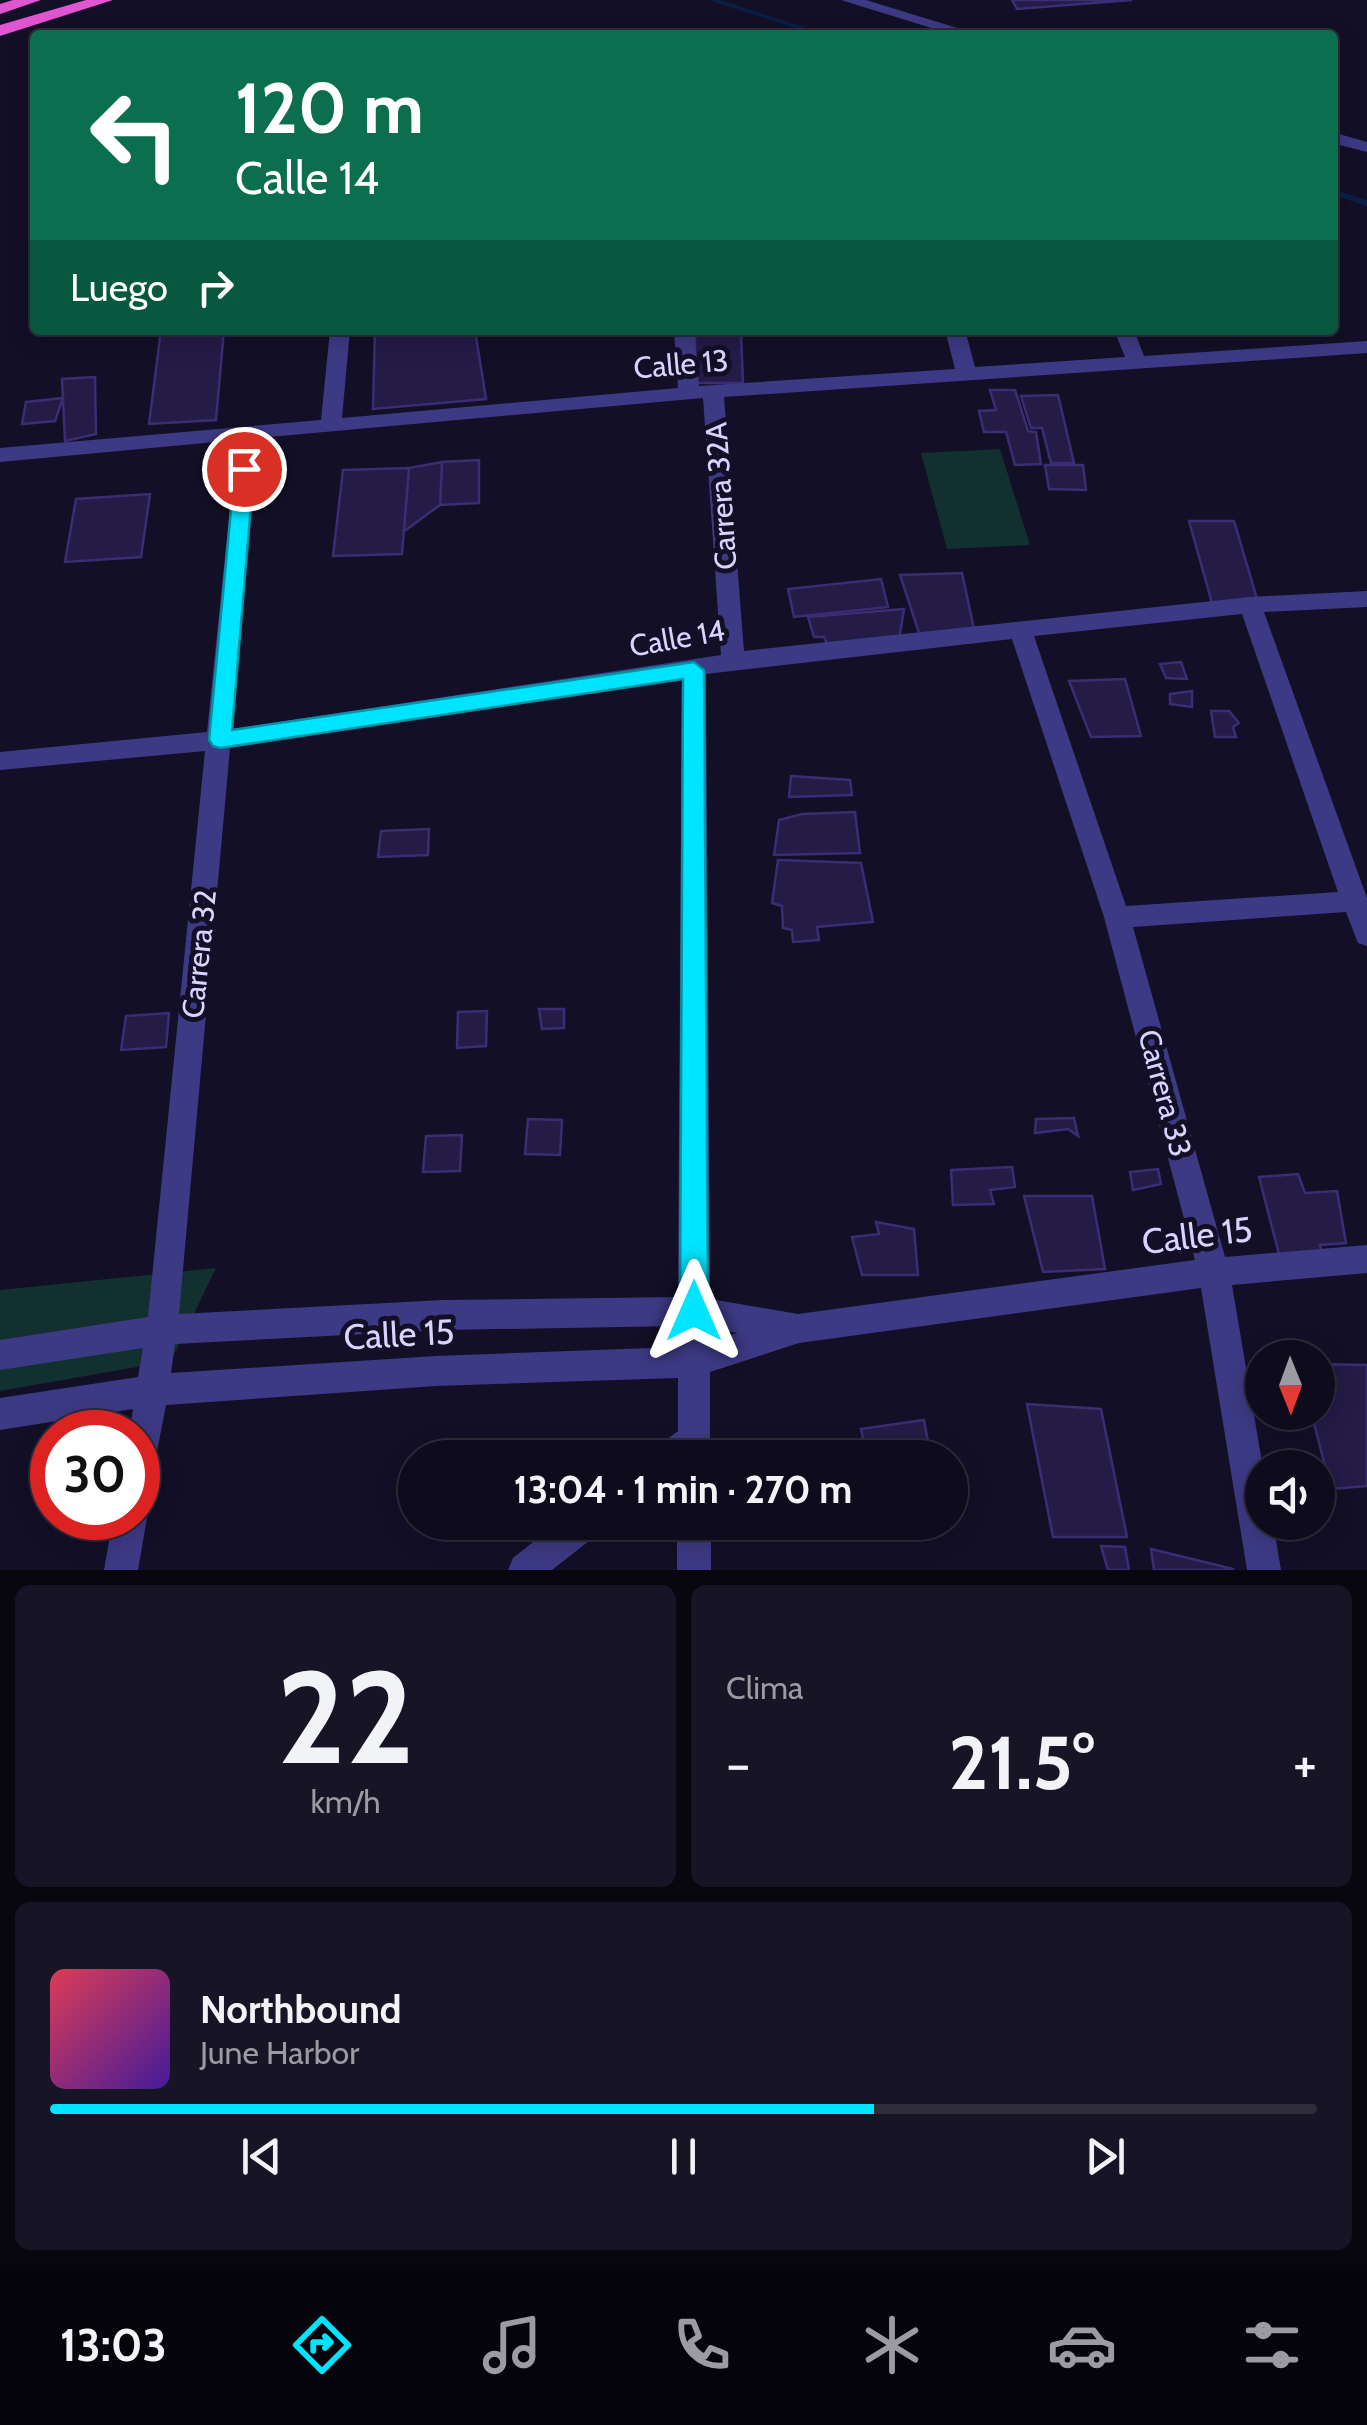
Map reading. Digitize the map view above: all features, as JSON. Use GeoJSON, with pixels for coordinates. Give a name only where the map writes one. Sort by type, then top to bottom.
{"type":"FeatureCollection","features":[{"type":"Feature","properties":{"kind":"highway"},"geometry":{"type":"LineString","coordinates":[[0,9],[32,0]]}},
{"type":"Feature","properties":{"kind":"highway"},"geometry":{"type":"LineString","coordinates":[[0,31],[104,0]]}},
{"type":"Feature","properties":{"kind":"street"},"geometry":{"type":"LineString","coordinates":[[849,0],[954,30]]}},
{"type":"Feature","properties":{"kind":"street"},"geometry":{"type":"LineString","coordinates":[[1338,139],[1367,147]]}},
{"type":"Feature","properties":{"kind":"street"},"geometry":{"type":"LineString","coordinates":[[331,422],[340,335]]}},
{"type":"Feature","properties":{"kind":"street","name":"Carrera 32A"},"geometry":{"type":"LineString","coordinates":[[684,335],[689,393]]}},
{"type":"Feature","properties":{"kind":"street"},"geometry":{"type":"LineString","coordinates":[[956,335],[966,372]]}},
{"type":"Feature","properties":{"kind":"street"},"geometry":{"type":"LineString","coordinates":[[1126,335],[1136,361]]}},
{"type":"Feature","properties":{"kind":"street","name":"Calle 13"},"geometry":{"type":"LineString","coordinates":[[0,454],[331,422],[1136,361],[1309,340],[1367,347]]}},
{"type":"Feature","properties":{"kind":"street","name":"Carrera 32A"},"geometry":{"type":"LineString","coordinates":[[713,391],[733,661]]}},
{"type":"Feature","properties":{"kind":"street","name":"Carrera 32"},"geometry":{"type":"LineString","coordinates":[[149,1410],[162,1330],[248,430]]}},
{"type":"Feature","properties":{"kind":"street","name":"Calle 14"},"geometry":{"type":"LineString","coordinates":[[0,761],[220,740],[733,661],[1250,605],[1367,599]]}},
{"type":"Feature","properties":{"kind":"street"},"geometry":{"type":"LineString","coordinates":[[1250,605],[1367,934]]}},
{"type":"Feature","properties":{"kind":"street","name":"Carrera 33"},"geometry":{"type":"LineString","coordinates":[[1020,628],[1117,917],[1214,1272],[1264,1570]]}},
{"type":"Feature","properties":{"kind":"street"},"geometry":{"type":"LineString","coordinates":[[687,1440],[694,1311],[694,670]]}},
{"type":"Feature","properties":{"kind":"street"},"geometry":{"type":"LineString","coordinates":[[1117,917],[1354,901]]}},
{"type":"Feature","properties":{"kind":"street","name":"Calle 15"},"geometry":{"type":"LineString","coordinates":[[0,1414],[152,1390],[436,1371],[693,1362],[798,1328],[1214,1272],[1367,1259]]}},
{"type":"Feature","properties":{"kind":"street","name":"Calle 15"},"geometry":{"type":"LineString","coordinates":[[0,1355],[162,1330],[442,1315],[694,1311],[798,1328]]}},
{"type":"Feature","properties":{"kind":"street"},"geometry":{"type":"LineString","coordinates":[[121,1570],[126,1540]]}},
{"type":"Feature","properties":{"kind":"street"},"geometry":{"type":"LineString","coordinates":[[525,1570],[563,1540]]}},
{"type":"Feature","properties":{"kind":"street"},"geometry":{"type":"LineString","coordinates":[[694,1540],[694,1570]]}},
{"type":"Feature","properties":{"kind":"green space"},"geometry":{"type":"Polygon","coordinates":[[[1000,449],[1030,545],[947,549],[921,453],[1000,449]]]}},
{"type":"Feature","properties":{"kind":"green space"},"geometry":{"type":"Polygon","coordinates":[[[216,1268],[171,1361],[0,1391],[0,1290],[216,1268]]]}},
{"type":"Feature","properties":{"kind":"building"},"geometry":{"type":"Polygon","coordinates":[[[1012,0],[1132,0],[1017,9],[1012,0]]]}},
{"type":"Feature","properties":{"kind":"building"},"geometry":{"type":"Polygon","coordinates":[[[160,335],[224,335],[216,420],[149,424],[160,335]]]}},
{"type":"Feature","properties":{"kind":"building"},"geometry":{"type":"Polygon","coordinates":[[[375,335],[476,335],[486,399],[373,409],[375,335]]]}},
{"type":"Feature","properties":{"kind":"building"},"geometry":{"type":"Polygon","coordinates":[[[695,335],[741,335],[743,383],[695,383],[695,335]]]}},
{"type":"Feature","properties":{"kind":"building"},"geometry":{"type":"Polygon","coordinates":[[[95,377],[96,434],[65,441],[62,379],[95,377]]]}},
{"type":"Feature","properties":{"kind":"building"},"geometry":{"type":"Polygon","coordinates":[[[990,390],[1015,390],[1028,431],[1036,432],[1041,464],[1015,465],[1006,432],[984,432],[979,411],[996,410],[990,390]]]}},
{"type":"Feature","properties":{"kind":"building"},"geometry":{"type":"Polygon","coordinates":[[[1058,395],[1074,463],[1051,463],[1042,428],[1031,428],[1021,396],[1058,395]]]}},
{"type":"Feature","properties":{"kind":"building"},"geometry":{"type":"Polygon","coordinates":[[[63,398],[55,421],[22,424],[26,402],[63,398]]]}},
{"type":"Feature","properties":{"kind":"building"},"geometry":{"type":"Polygon","coordinates":[[[479,460],[479,503],[440,505],[442,462],[479,460]]]}},
{"type":"Feature","properties":{"kind":"building"},"geometry":{"type":"Polygon","coordinates":[[[442,462],[440,505],[403,532],[409,468],[442,462]]]}},
{"type":"Feature","properties":{"kind":"building"},"geometry":{"type":"Polygon","coordinates":[[[1045,465],[1083,465],[1086,490],[1049,489],[1045,465]]]}},
{"type":"Feature","properties":{"kind":"building"},"geometry":{"type":"Polygon","coordinates":[[[409,468],[402,554],[333,556],[343,470],[409,468]]]}},
{"type":"Feature","properties":{"kind":"building"},"geometry":{"type":"Polygon","coordinates":[[[150,494],[141,557],[65,562],[76,499],[150,494]]]}},
{"type":"Feature","properties":{"kind":"building"},"geometry":{"type":"Polygon","coordinates":[[[1189,521],[1234,521],[1257,599],[1212,603],[1189,521]]]}},
{"type":"Feature","properties":{"kind":"building"},"geometry":{"type":"Polygon","coordinates":[[[962,573],[974,629],[921,639],[900,575],[962,573]]]}},
{"type":"Feature","properties":{"kind":"building"},"geometry":{"type":"Polygon","coordinates":[[[881,579],[888,607],[794,617],[788,589],[881,579]]]}},
{"type":"Feature","properties":{"kind":"building"},"geometry":{"type":"Polygon","coordinates":[[[904,609],[899,640],[829,648],[824,637],[814,637],[808,617],[904,609]]]}},
{"type":"Feature","properties":{"kind":"building"},"geometry":{"type":"Polygon","coordinates":[[[1181,662],[1187,679],[1166,678],[1160,664],[1181,662]]]}},
{"type":"Feature","properties":{"kind":"building"},"geometry":{"type":"Polygon","coordinates":[[[1125,679],[1141,736],[1091,737],[1069,681],[1125,679]]]}},
{"type":"Feature","properties":{"kind":"building"},"geometry":{"type":"Polygon","coordinates":[[[1192,691],[1192,707],[1170,704],[1170,694],[1192,691]]]}},
{"type":"Feature","properties":{"kind":"building"},"geometry":{"type":"Polygon","coordinates":[[[1211,711],[1229,711],[1239,723],[1233,727],[1236,737],[1215,737],[1211,711]]]}},
{"type":"Feature","properties":{"kind":"building"},"geometry":{"type":"Polygon","coordinates":[[[791,776],[850,780],[852,795],[789,797],[791,776]]]}},
{"type":"Feature","properties":{"kind":"building"},"geometry":{"type":"Polygon","coordinates":[[[855,812],[860,853],[774,855],[779,820],[802,814],[855,812]]]}},
{"type":"Feature","properties":{"kind":"building"},"geometry":{"type":"Polygon","coordinates":[[[429,829],[428,855],[378,857],[381,831],[429,829]]]}},
{"type":"Feature","properties":{"kind":"building"},"geometry":{"type":"Polygon","coordinates":[[[778,860],[861,863],[873,922],[817,927],[819,940],[793,942],[792,930],[783,928],[782,906],[772,903],[778,860]]]}},
{"type":"Feature","properties":{"kind":"building"},"geometry":{"type":"Polygon","coordinates":[[[539,1009],[564,1009],[564,1028],[542,1029],[539,1009]]]}},
{"type":"Feature","properties":{"kind":"building"},"geometry":{"type":"Polygon","coordinates":[[[487,1011],[486,1046],[457,1048],[458,1012],[487,1011]]]}},
{"type":"Feature","properties":{"kind":"building"},"geometry":{"type":"Polygon","coordinates":[[[169,1013],[166,1047],[121,1050],[126,1016],[169,1013]]]}},
{"type":"Feature","properties":{"kind":"building"},"geometry":{"type":"Polygon","coordinates":[[[1074,1118],[1078,1136],[1068,1129],[1035,1133],[1036,1119],[1074,1118]]]}},
{"type":"Feature","properties":{"kind":"building"},"geometry":{"type":"Polygon","coordinates":[[[528,1119],[562,1120],[560,1155],[525,1154],[528,1119]]]}},
{"type":"Feature","properties":{"kind":"building"},"geometry":{"type":"Polygon","coordinates":[[[462,1135],[460,1171],[423,1172],[426,1136],[462,1135]]]}},
{"type":"Feature","properties":{"kind":"building"},"geometry":{"type":"Polygon","coordinates":[[[1012,1167],[1015,1187],[990,1190],[994,1204],[953,1205],[951,1170],[1012,1167]]]}},
{"type":"Feature","properties":{"kind":"building"},"geometry":{"type":"Polygon","coordinates":[[[1158,1169],[1161,1184],[1133,1190],[1130,1172],[1158,1169]]]}},
{"type":"Feature","properties":{"kind":"building"},"geometry":{"type":"Polygon","coordinates":[[[1298,1174],[1305,1193],[1337,1191],[1346,1243],[1320,1245],[1324,1259],[1281,1262],[1259,1177],[1298,1174]]]}},
{"type":"Feature","properties":{"kind":"building"},"geometry":{"type":"Polygon","coordinates":[[[1024,1196],[1092,1196],[1105,1269],[1043,1272],[1024,1196]]]}},
{"type":"Feature","properties":{"kind":"building"},"geometry":{"type":"Polygon","coordinates":[[[876,1222],[914,1229],[918,1275],[862,1275],[852,1237],[879,1234],[876,1222]]]}},
{"type":"Feature","properties":{"kind":"building"},"geometry":{"type":"Polygon","coordinates":[[[1335,1364],[1367,1365],[1367,1486],[1335,1489],[1335,1450],[1321,1450],[1316,1430],[1335,1430],[1335,1364]]]}},
{"type":"Feature","properties":{"kind":"building"},"geometry":{"type":"Polygon","coordinates":[[[1027,1404],[1101,1409],[1127,1537],[1053,1537],[1027,1404]]]}},
{"type":"Feature","properties":{"kind":"building"},"geometry":{"type":"Polygon","coordinates":[[[924,1420],[928,1440],[863,1440],[861,1429],[924,1420]]]}},
{"type":"Feature","properties":{"kind":"building"},"geometry":{"type":"Polygon","coordinates":[[[1101,1546],[1125,1547],[1129,1570],[1108,1570],[1101,1546]]]}},
{"type":"Feature","properties":{"kind":"building"},"geometry":{"type":"Polygon","coordinates":[[[1151,1549],[1233,1569],[1233,1570],[1154,1570],[1151,1549]]]}},
{"type":"Feature","properties":{"kind":"waterway"},"geometry":{"type":"LineString","coordinates":[[712,0],[809,30]]}},
{"type":"Feature","properties":{"kind":"waterway"},"geometry":{"type":"LineString","coordinates":[[1338,194],[1367,203]]}},
{"type":"Feature","properties":{"kind":"route"},"geometry":{"type":"LineString","coordinates":[[244,469],[220,740],[694,670],[694,1311]]}}]}
